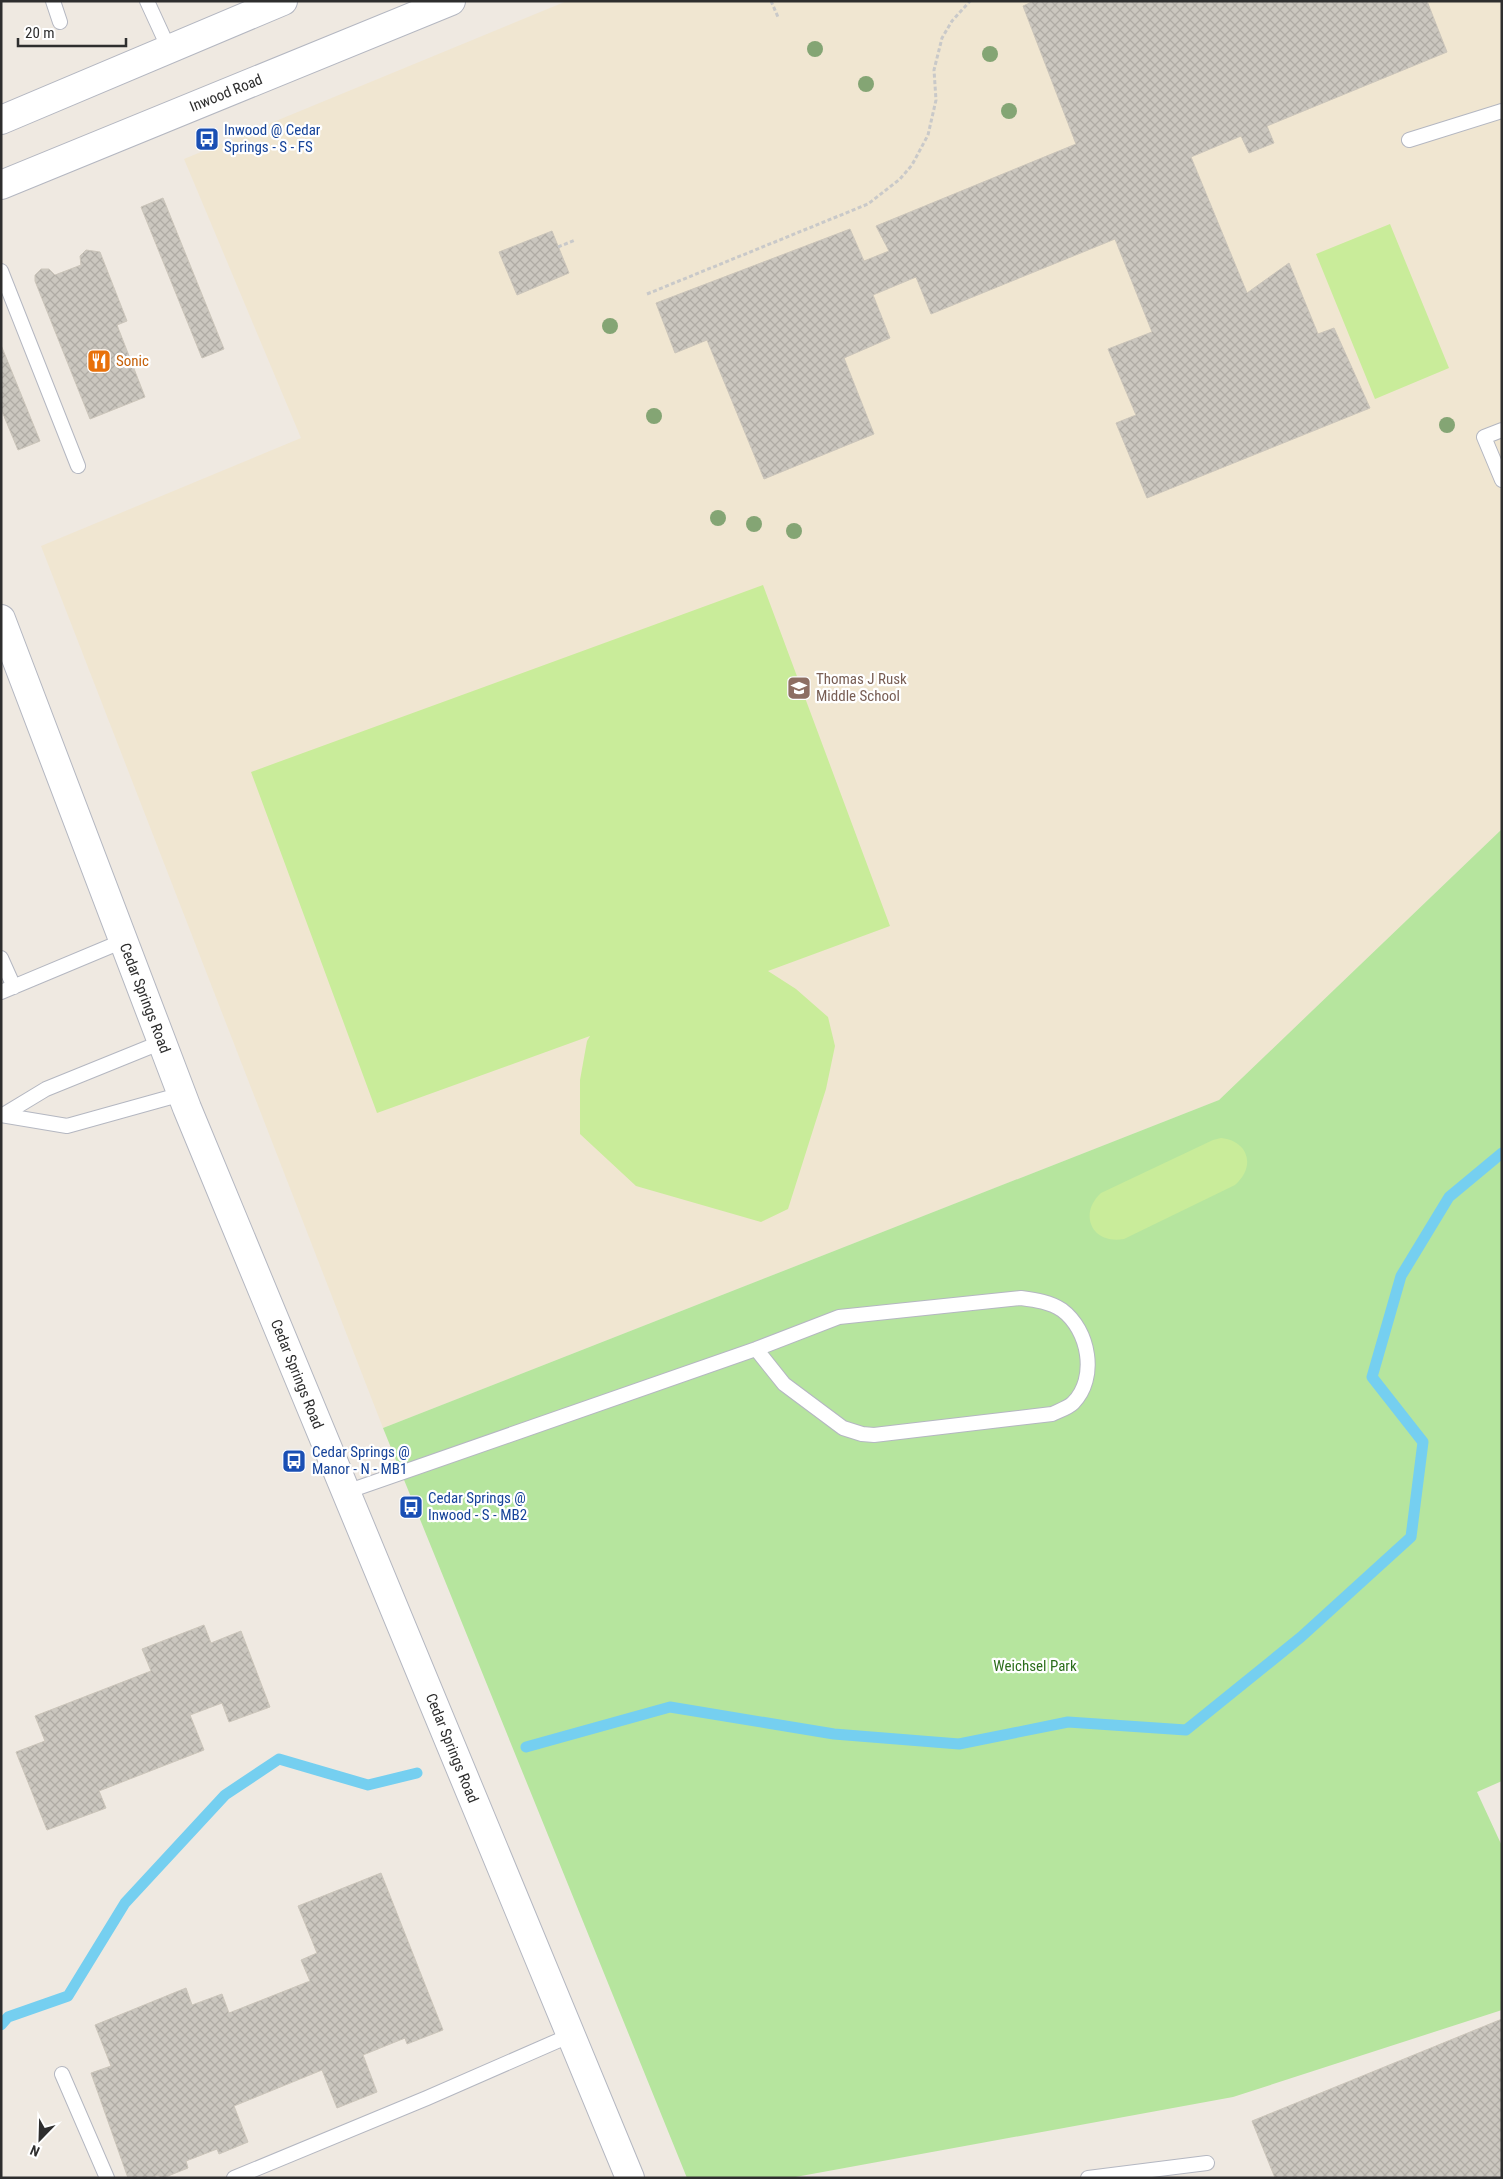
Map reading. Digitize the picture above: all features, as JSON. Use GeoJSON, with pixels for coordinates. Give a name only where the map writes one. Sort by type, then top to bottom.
{"type":"FeatureCollection","features":[{"type":"Feature","properties":{"kind":"main road"},"geometry":{"type":"LineString","coordinates":[[1,120],[283,1]]}},
{"type":"Feature","properties":{"kind":"main road","name":"Inwood Road"},"geometry":{"type":"LineString","coordinates":[[1,185],[451,1]]}},
{"type":"Feature","properties":{"kind":"main road","name":"Cedar Springs Road"},"geometry":{"type":"LineString","coordinates":[[1,620],[182,1094],[630,2178]]}},
{"type":"Feature","properties":{"kind":"lane"},"geometry":{"type":"LineString","coordinates":[[53,1],[60,22]]}},
{"type":"Feature","properties":{"kind":"lane"},"geometry":{"type":"LineString","coordinates":[[147,1],[169,49]]}},
{"type":"Feature","properties":{"kind":"lane"},"geometry":{"type":"LineString","coordinates":[[1409,140],[1502,111]]}},
{"type":"Feature","properties":{"kind":"lane"},"geometry":{"type":"LineString","coordinates":[[1,271],[78,466]]}},
{"type":"Feature","properties":{"kind":"lane"},"geometry":{"type":"LineString","coordinates":[[1502,430],[1484,437],[1502,480]]}},
{"type":"Feature","properties":{"kind":"lane"},"geometry":{"type":"LineString","coordinates":[[1,958],[8,990],[123,941]]}},
{"type":"Feature","properties":{"kind":"lane"},"geometry":{"type":"LineString","coordinates":[[2,1115],[46,1089],[162,1042]]}},
{"type":"Feature","properties":{"kind":"lane"},"geometry":{"type":"LineString","coordinates":[[2,1115],[67,1126],[182,1094]]}},
{"type":"Feature","properties":{"kind":"lane"},"geometry":{"type":"LineString","coordinates":[[346,1492],[756,1349],[839,1317],[1021,1298],[1042,1301],[1061,1310],[1076,1325],[1085,1344],[1085,1386],[1072,1404],[1052,1414],[874,1435],[862,1434],[843,1428],[784,1384],[756,1349]]}},
{"type":"Feature","properties":{"kind":"lane"},"geometry":{"type":"LineString","coordinates":[[234,2178],[427,2098],[571,2035]]}},
{"type":"Feature","properties":{"kind":"lane"},"geometry":{"type":"LineString","coordinates":[[62,2074],[107,2178]]}},
{"type":"Feature","properties":{"kind":"lane"},"geometry":{"type":"LineString","coordinates":[[1088,2178],[1207,2163]]}},
{"type":"Feature","properties":{"kind":"path"},"geometry":{"type":"LineString","coordinates":[[771,1],[778,18]]}},
{"type":"Feature","properties":{"kind":"path"},"geometry":{"type":"LineString","coordinates":[[647,294],[868,204],[900,180],[912,164],[928,135],[936,100],[934,70],[942,38],[952,21],[970,1]]}},
{"type":"Feature","properties":{"kind":"path"},"geometry":{"type":"LineString","coordinates":[[558,247],[575,240]]}},
{"type":"Feature","properties":{"kind":"shaded area","name":"Thomas J Rusk Middle School"},"geometry":{"type":"Polygon","coordinates":[[[567,1],[1502,1],[1502,829],[1219,1100],[383,1428],[41,546],[301,438],[184,159],[567,1]]]}},
{"type":"Feature","properties":{"kind":"green space"},"geometry":{"type":"Polygon","coordinates":[[[1390,224],[1449,368],[1375,399],[1316,254],[1390,224]]]}},
{"type":"Feature","properties":{"kind":"green space"},"geometry":{"type":"Polygon","coordinates":[[[763,585],[890,926],[768,971],[796,989],[828,1017],[835,1046],[826,1089],[788,1209],[761,1222],[636,1186],[580,1134],[580,1080],[587,1041],[590,1036],[377,1113],[251,772],[763,585]]]}},
{"type":"Feature","properties":{"kind":"green space","name":"Weichsel Park"},"geometry":{"type":"Polygon","coordinates":[[[1502,829],[1502,1781],[1477,1792],[1502,1846],[1502,2010],[1233,2097],[790,2178],[687,2178],[383,1428],[1219,1100],[1502,829]]]}},
{"type":"Feature","properties":{"kind":"green space"},"geometry":{"type":"Polygon","coordinates":[[[1221,1138],[1238,1144],[1246,1156],[1246,1170],[1242,1178],[1235,1185],[1124,1239],[1113,1240],[1097,1233],[1092,1226],[1090,1210],[1094,1201],[1101,1193],[1213,1140],[1221,1138]]]}},
{"type":"Feature","properties":{"kind":"building"},"geometry":{"type":"Polygon","coordinates":[[[1034,1],[1427,1],[1447,52],[1267,126],[1274,143],[1249,153],[1241,136],[1191,157],[1247,293],[1289,263],[1318,334],[1334,328],[1370,408],[1147,498],[1116,423],[1136,415],[1108,349],[1152,332],[1115,239],[931,314],[916,277],[873,295],[890,338],[844,358],[874,434],[764,479],[707,340],[675,353],[656,303],[850,229],[864,261],[889,251],[876,226],[1076,144],[1023,6],[1034,1]]]}},
{"type":"Feature","properties":{"kind":"building"},"geometry":{"type":"Polygon","coordinates":[[[163,198],[224,349],[202,358],[141,207],[163,198]]]}},
{"type":"Feature","properties":{"kind":"building"},"geometry":{"type":"Polygon","coordinates":[[[552,231],[569,273],[517,295],[499,252],[552,231]]]}},
{"type":"Feature","properties":{"kind":"building","name":"Sonic"},"geometry":{"type":"Polygon","coordinates":[[[86,250],[100,252],[127,321],[117,325],[145,397],[90,419],[35,281],[35,275],[41,269],[49,269],[55,275],[81,265],[80,256],[86,250]]]}},
{"type":"Feature","properties":{"kind":"building"},"geometry":{"type":"Polygon","coordinates":[[[1,345],[40,441],[18,450],[1,409],[1,345]]]}},
{"type":"Feature","properties":{"kind":"building"},"geometry":{"type":"Polygon","coordinates":[[[204,1625],[211,1643],[241,1631],[270,1707],[229,1722],[222,1703],[190,1715],[204,1750],[99,1791],[106,1808],[47,1830],[16,1752],[45,1741],[35,1716],[151,1671],[142,1649],[204,1625]]]}},
{"type":"Feature","properties":{"kind":"building"},"geometry":{"type":"Polygon","coordinates":[[[381,1873],[443,2030],[407,2044],[405,2038],[363,2055],[377,2092],[337,2108],[322,2070],[234,2106],[248,2142],[219,2154],[217,2149],[186,2161],[188,2168],[163,2178],[158,2175],[150,2178],[128,2178],[91,2073],[111,2066],[95,2025],[186,1988],[192,2005],[222,1994],[229,2013],[310,1981],[301,1960],[317,1953],[298,1906],[381,1873]]]}},
{"type":"Feature","properties":{"kind":"building"},"geometry":{"type":"Polygon","coordinates":[[[1502,2019],[1502,2178],[1275,2178],[1252,2121],[1502,2019]]]}},
{"type":"Feature","properties":{"kind":"waterway"},"geometry":{"type":"LineString","coordinates":[[526,1747],[670,1707],[834,1734],[959,1744],[1068,1722],[1186,1730],[1301,1637],[1411,1537],[1423,1442],[1372,1377],[1401,1276],[1449,1197],[1502,1153]]}},
{"type":"Feature","properties":{"kind":"waterway"},"geometry":{"type":"LineString","coordinates":[[1,2025],[8,2017],[68,1996],[125,1903],[225,1795],[279,1759],[368,1785],[417,1773]]}},
{"type":"Feature","properties":{"kind":"place","name":"Inwood @ Cedar Springs - S - FS"},"geometry":{"type":"Point","coordinates":[207,139]}},
{"type":"Feature","properties":{"kind":"place","name":"Sonic"},"geometry":{"type":"Point","coordinates":[99,361]}},
{"type":"Feature","properties":{"kind":"place","name":"Thomas J Rusk Middle School"},"geometry":{"type":"Point","coordinates":[799,688]}},
{"type":"Feature","properties":{"kind":"place","name":"Cedar Springs @ Manor - N - MB1"},"geometry":{"type":"Point","coordinates":[294,1461]}},
{"type":"Feature","properties":{"kind":"place","name":"Cedar Springs @ Inwood - S - MB2"},"geometry":{"type":"Point","coordinates":[411,1507]}}]}
